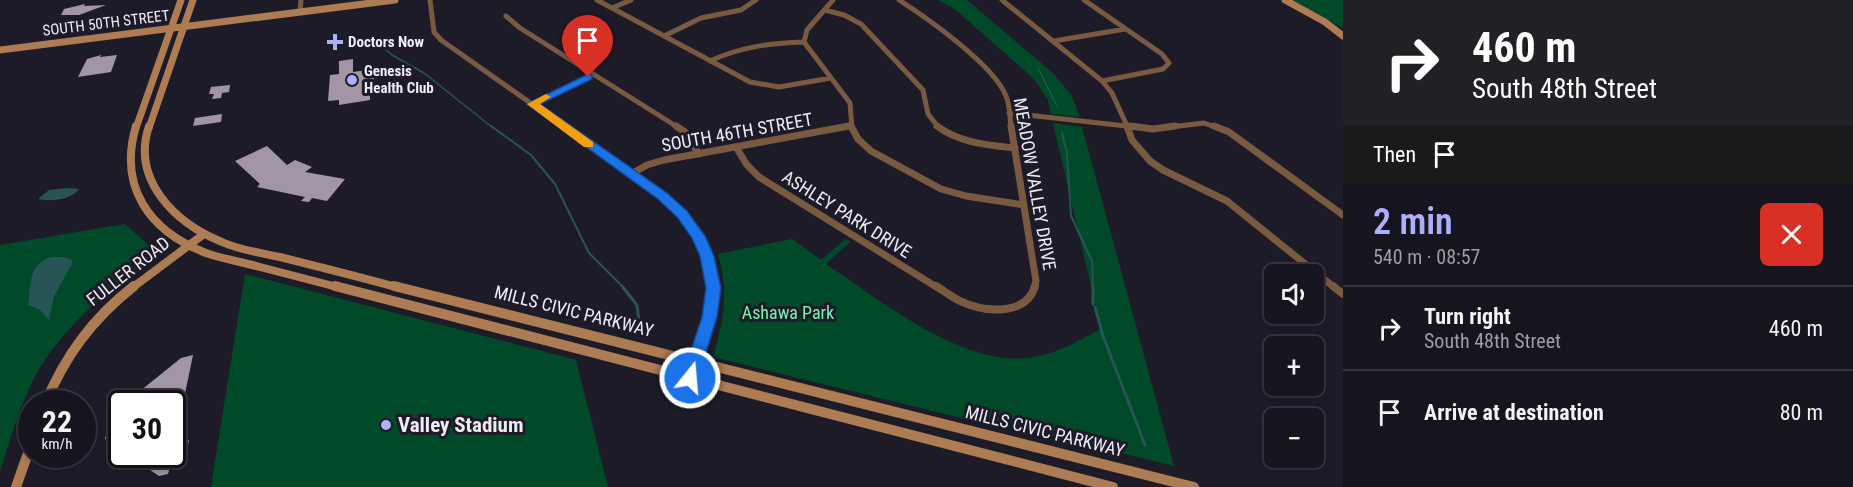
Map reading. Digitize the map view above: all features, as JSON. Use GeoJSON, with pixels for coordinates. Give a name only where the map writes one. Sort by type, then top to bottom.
{"type":"FeatureCollection","features":[{"type":"Feature","properties":{"kind":"main road","name":"MILLS CIVIC PARKWAY"},"geometry":{"type":"LineString","coordinates":[[181,0],[135,132],[130,164],[135,189],[147,212],[169,233],[189,246],[207,253],[1113,487]]}},
{"type":"Feature","properties":{"kind":"main road","name":"MILLS CIVIC PARKWAY"},"geometry":{"type":"LineString","coordinates":[[193,0],[144,142],[143,154],[147,172],[164,204],[204,234],[223,243],[1194,487]]}},
{"type":"Feature","properties":{"kind":"main road","name":"SOUTH 50TH STREET"},"geometry":{"type":"LineString","coordinates":[[0,50],[395,0]]}},
{"type":"Feature","properties":{"kind":"main road"},"geometry":{"type":"LineString","coordinates":[[1277,0],[1343,36]]}},
{"type":"Feature","properties":{"kind":"main road"},"geometry":{"type":"LineString","coordinates":[[1285,0],[1325,22],[1334,30]]}},
{"type":"Feature","properties":{"kind":"main road","name":"FULLER ROAD"},"geometry":{"type":"LineString","coordinates":[[51,390],[64,359],[96,318],[147,274],[204,234]]}},
{"type":"Feature","properties":{"kind":"main road"},"geometry":{"type":"LineString","coordinates":[[16,487],[23,468]]}},
{"type":"Feature","properties":{"kind":"street"},"geometry":{"type":"LineString","coordinates":[[300,12],[301,0]]}},
{"type":"Feature","properties":{"kind":"street"},"geometry":{"type":"LineString","coordinates":[[430,0],[437,36],[662,196],[683,214],[699,236],[712,274],[712,303],[690,378]]}},
{"type":"Feature","properties":{"kind":"street"},"geometry":{"type":"LineString","coordinates":[[597,0],[750,82],[779,87],[831,78]]}},
{"type":"Feature","properties":{"kind":"street"},"geometry":{"type":"LineString","coordinates":[[612,8],[631,0]]}},
{"type":"Feature","properties":{"kind":"street"},"geometry":{"type":"LineString","coordinates":[[664,36],[706,17],[741,10],[756,0]]}},
{"type":"Feature","properties":{"kind":"street"},"geometry":{"type":"LineString","coordinates":[[804,42],[807,30],[833,0]]}},
{"type":"Feature","properties":{"kind":"street","name":"MEADOW VALLEY DRIVE"},"geometry":{"type":"LineString","coordinates":[[899,0],[926,16],[998,83],[1006,96],[1009,113],[1036,281],[1032,295],[1020,305],[1002,310],[981,308],[951,297]]}},
{"type":"Feature","properties":{"kind":"street"},"geometry":{"type":"LineString","coordinates":[[1002,0],[1102,81],[1112,93],[1132,140],[1150,161],[1163,170],[1227,201],[1343,294]]}},
{"type":"Feature","properties":{"kind":"street"},"geometry":{"type":"LineString","coordinates":[[1084,0],[1162,54],[1169,63],[1163,69],[1102,81]]}},
{"type":"Feature","properties":{"kind":"street"},"geometry":{"type":"LineString","coordinates":[[825,10],[851,18],[865,28],[923,90],[927,100],[928,114],[941,129],[964,140],[1015,148]]}},
{"type":"Feature","properties":{"kind":"street"},"geometry":{"type":"LineString","coordinates":[[506,16],[517,26],[685,132],[699,154]]}},
{"type":"Feature","properties":{"kind":"street"},"geometry":{"type":"LineString","coordinates":[[1054,41],[1125,29]]}},
{"type":"Feature","properties":{"kind":"street"},"geometry":{"type":"LineString","coordinates":[[710,61],[740,49],[804,42]]}},
{"type":"Feature","properties":{"kind":"street"},"geometry":{"type":"LineString","coordinates":[[804,42],[850,103],[851,126],[858,139],[871,152],[929,184],[966,196],[1024,205]]}},
{"type":"Feature","properties":{"kind":"street"},"geometry":{"type":"LineString","coordinates":[[532,104],[594,74]]}},
{"type":"Feature","properties":{"kind":"street"},"geometry":{"type":"LineString","coordinates":[[1009,113],[1128,128],[1153,129],[1204,123],[1217,126],[1229,132],[1343,214]]}},
{"type":"Feature","properties":{"kind":"street","name":"SOUTH 46TH STREET"},"geometry":{"type":"LineString","coordinates":[[631,174],[655,162],[851,126]]}},
{"type":"Feature","properties":{"kind":"street","name":"ASHLEY PARK DRIVE"},"geometry":{"type":"LineString","coordinates":[[736,147],[747,165],[759,177],[951,297]]}},
{"type":"Feature","properties":{"kind":"green space"},"geometry":{"type":"Polygon","coordinates":[[[938,0],[967,0],[1054,74],[1072,96],[1080,117],[1051,114],[1048,100],[1034,79],[956,10],[938,0]]]}},
{"type":"Feature","properties":{"kind":"green space"},"geometry":{"type":"Polygon","coordinates":[[[1292,0],[1343,0],[1343,28],[1292,0]]]}},
{"type":"Feature","properties":{"kind":"green space","name":"Ashawa Park"},"geometry":{"type":"Polygon","coordinates":[[[1053,123],[1082,127],[1174,466],[997,422],[993,426],[713,357],[724,306],[723,281],[718,254],[792,239],[821,260],[846,239],[850,242],[826,264],[925,329],[980,353],[1008,358],[1034,357],[1077,342],[1101,329],[1053,123]]]}},
{"type":"Feature","properties":{"kind":"green space"},"geometry":{"type":"Polygon","coordinates":[[[125,224],[155,251],[101,297],[68,331],[40,368],[29,390],[18,390],[18,416],[0,471],[0,245],[125,224]]]}},
{"type":"Feature","properties":{"kind":"green space"},"geometry":{"type":"Polygon","coordinates":[[[245,274],[576,360],[608,487],[211,487],[245,274]]]}},
{"type":"Feature","properties":{"kind":"shaded area"},"geometry":{"type":"Polygon","coordinates":[[[79,189],[71,196],[60,199],[38,199],[49,190],[79,189]]]}},
{"type":"Feature","properties":{"kind":"shaded area"},"geometry":{"type":"Polygon","coordinates":[[[64,257],[72,260],[72,264],[54,296],[49,320],[39,309],[28,305],[35,270],[44,260],[64,257]]]}},
{"type":"Feature","properties":{"kind":"building"},"geometry":{"type":"Polygon","coordinates":[[[85,4],[84,6],[106,5],[79,15],[61,15],[64,9],[85,4]]]}},
{"type":"Feature","properties":{"kind":"building"},"geometry":{"type":"Polygon","coordinates":[[[101,55],[100,57],[117,55],[111,72],[78,77],[87,59],[101,55]]]}},
{"type":"Feature","properties":{"kind":"building","name":"Genesis Health Club"},"geometry":{"type":"Polygon","coordinates":[[[353,59],[353,72],[374,69],[374,85],[370,86],[370,100],[339,105],[339,100],[328,101],[330,75],[339,74],[339,61],[353,59]]]}},
{"type":"Feature","properties":{"kind":"building"},"geometry":{"type":"Polygon","coordinates":[[[230,85],[229,92],[222,93],[221,98],[212,99],[214,94],[209,94],[211,87],[230,85]]]}},
{"type":"Feature","properties":{"kind":"building"},"geometry":{"type":"Polygon","coordinates":[[[222,114],[221,122],[193,126],[195,118],[222,114]]]}},
{"type":"Feature","properties":{"kind":"building"},"geometry":{"type":"Polygon","coordinates":[[[267,146],[287,165],[295,160],[312,167],[305,172],[345,179],[327,201],[312,198],[309,202],[301,201],[305,197],[257,187],[260,184],[235,161],[267,146]]]}},
{"type":"Feature","properties":{"kind":"building"},"geometry":{"type":"Polygon","coordinates":[[[193,355],[186,390],[141,390],[181,358],[193,355]]]}},
{"type":"Feature","properties":{"kind":"building"},"geometry":{"type":"Polygon","coordinates":[[[189,440],[186,456],[186,441],[189,440]]]}},
{"type":"Feature","properties":{"kind":"building"},"geometry":{"type":"Polygon","coordinates":[[[147,468],[170,468],[168,474],[159,476],[147,468]]]}},
{"type":"Feature","properties":{"kind":"waterway"},"geometry":{"type":"LineString","coordinates":[[378,43],[392,55],[424,73],[493,128]]}},
{"type":"Feature","properties":{"kind":"waterway"},"geometry":{"type":"LineString","coordinates":[[1038,68],[1057,106]]}},
{"type":"Feature","properties":{"kind":"waterway"},"geometry":{"type":"LineString","coordinates":[[491,126],[531,155],[555,184],[589,253],[622,286]]}},
{"type":"Feature","properties":{"kind":"waterway"},"geometry":{"type":"LineString","coordinates":[[1062,133],[1067,153],[1071,216],[1092,261],[1093,288]]}},
{"type":"Feature","properties":{"kind":"waterway"},"geometry":{"type":"LineString","coordinates":[[622,286],[637,305],[639,322]]}},
{"type":"Feature","properties":{"kind":"waterway"},"geometry":{"type":"LineString","coordinates":[[1093,288],[1093,304]]}},
{"type":"Feature","properties":{"kind":"waterway"},"geometry":{"type":"LineString","coordinates":[[1095,307],[1103,336],[1145,445]]}},
{"type":"Feature","properties":{"kind":"slow traffic"},"geometry":{"type":"LineString","coordinates":[[546,97],[532,104],[589,145]]}},
{"type":"Feature","properties":{"kind":"place","name":"Doctors Now"},"geometry":{"type":"Point","coordinates":[335,42]}},
{"type":"Feature","properties":{"kind":"place","name":"Genesis Health Club"},"geometry":{"type":"Point","coordinates":[352,80]}},
{"type":"Feature","properties":{"kind":"place","name":"Valley Stadium"},"geometry":{"type":"Point","coordinates":[386,425]}},
{"type":"Feature","properties":{"kind":"route"},"geometry":{"type":"LineString","coordinates":[[588,77],[532,104],[662,196],[683,214],[699,236],[707,256],[714,288],[709,317],[690,378]]}}]}
